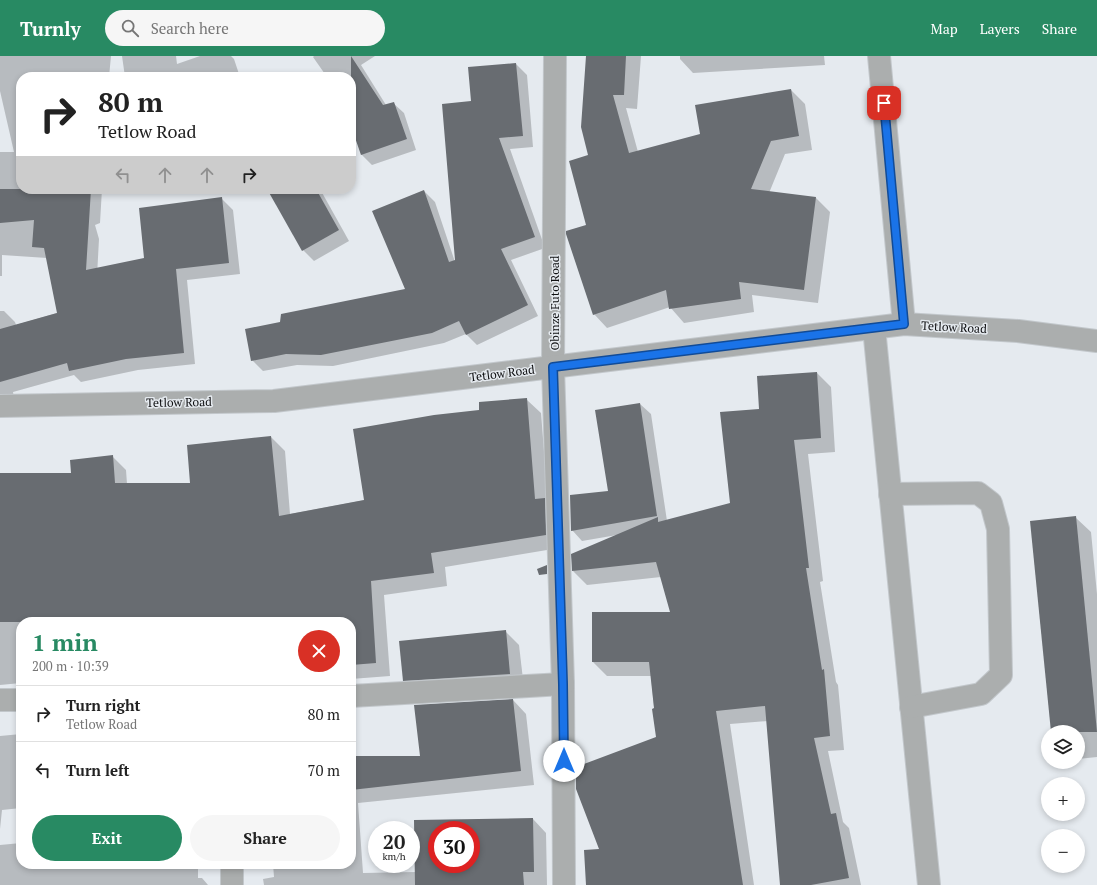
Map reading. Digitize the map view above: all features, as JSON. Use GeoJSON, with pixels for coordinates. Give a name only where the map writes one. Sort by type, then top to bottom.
{"type":"FeatureCollection","features":[{"type":"Feature","properties":{"kind":"street","name":"Obinze Futo Road"},"geometry":{"type":"LineString","coordinates":[[555,56],[553,367],[563,684],[564,885]]}},
{"type":"Feature","properties":{"kind":"street"},"geometry":{"type":"LineString","coordinates":[[879,56],[904,324]]}},
{"type":"Feature","properties":{"kind":"street","name":"Tetlow Road"},"geometry":{"type":"LineString","coordinates":[[0,406],[274,401],[904,324],[1018,331],[1097,341]]}},
{"type":"Feature","properties":{"kind":"street"},"geometry":{"type":"LineString","coordinates":[[874,328],[929,885]]}},
{"type":"Feature","properties":{"kind":"street"},"geometry":{"type":"LineString","coordinates":[[890,494],[978,493],[990,503],[998,529],[1001,675],[981,694],[911,707]]}},
{"type":"Feature","properties":{"kind":"street"},"geometry":{"type":"LineString","coordinates":[[356,696],[563,684]]}},
{"type":"Feature","properties":{"kind":"street"},"geometry":{"type":"LineString","coordinates":[[0,700],[16,700]]}},
{"type":"Feature","properties":{"kind":"street"},"geometry":{"type":"LineString","coordinates":[[232,869],[232,885]]}},
{"type":"Feature","properties":{"kind":"building"},"geometry":{"type":"Polygon","coordinates":[[[351,56],[383,105],[394,102],[407,139],[361,155],[356,140],[356,72],[351,72],[351,56]]]}},
{"type":"Feature","properties":{"kind":"building"},"geometry":{"type":"Polygon","coordinates":[[[586,56],[626,56],[624,95],[613,95],[629,153],[700,134],[695,105],[791,89],[799,136],[771,141],[751,189],[816,197],[804,290],[739,282],[741,299],[669,309],[666,290],[593,315],[566,234],[566,231],[586,225],[569,161],[588,155],[581,127],[586,56]]]}},
{"type":"Feature","properties":{"kind":"building"},"geometry":{"type":"Polygon","coordinates":[[[516,63],[523,136],[499,138],[535,237],[501,249],[528,305],[466,335],[459,321],[432,333],[321,355],[286,354],[251,361],[245,329],[280,322],[281,314],[405,289],[372,211],[424,190],[449,262],[455,260],[442,104],[471,101],[468,67],[516,63]]]}},
{"type":"Feature","properties":{"kind":"building"},"geometry":{"type":"Polygon","coordinates":[[[0,189],[16,189],[16,194],[91,194],[86,270],[144,258],[139,208],[222,197],[229,263],[176,269],[184,353],[126,359],[69,371],[67,363],[0,382],[0,329],[57,313],[44,248],[32,247],[34,220],[0,223],[0,189]]]}},
{"type":"Feature","properties":{"kind":"building"},"geometry":{"type":"Polygon","coordinates":[[[270,194],[319,194],[339,230],[302,251],[270,194]]]}},
{"type":"Feature","properties":{"kind":"building"},"geometry":{"type":"Polygon","coordinates":[[[817,372],[821,438],[794,440],[809,568],[806,568],[822,670],[824,669],[830,736],[814,738],[831,814],[836,813],[849,878],[811,885],[780,885],[765,706],[716,711],[743,885],[586,885],[584,850],[599,849],[576,789],[576,767],[656,737],[652,709],[654,708],[649,662],[592,662],[592,612],[670,612],[656,562],[572,571],[571,554],[658,517],[658,522],[730,503],[720,412],[759,409],[757,376],[817,372]]]}},
{"type":"Feature","properties":{"kind":"building"},"geometry":{"type":"Polygon","coordinates":[[[527,398],[535,499],[545,498],[546,535],[431,553],[434,573],[371,581],[376,663],[356,665],[356,617],[16,617],[16,622],[0,622],[0,473],[71,473],[70,460],[113,455],[115,483],[190,483],[187,445],[271,436],[279,516],[364,500],[353,429],[434,415],[479,410],[479,402],[527,398]]]}},
{"type":"Feature","properties":{"kind":"building"},"geometry":{"type":"Polygon","coordinates":[[[640,403],[657,516],[571,531],[570,495],[608,491],[595,410],[640,403]]]}},
{"type":"Feature","properties":{"kind":"building"},"geometry":{"type":"Polygon","coordinates":[[[1076,516],[1097,732],[1085,732],[1085,725],[1050,725],[1030,521],[1076,516]]]}},
{"type":"Feature","properties":{"kind":"building"},"geometry":{"type":"Polygon","coordinates":[[[547,565],[547,574],[539,575],[537,569],[547,565]]]}},
{"type":"Feature","properties":{"kind":"building"},"geometry":{"type":"Polygon","coordinates":[[[506,630],[510,674],[403,681],[399,641],[506,630]]]}},
{"type":"Feature","properties":{"kind":"building"},"geometry":{"type":"Polygon","coordinates":[[[513,699],[521,771],[356,789],[356,756],[420,756],[414,705],[513,699]]]}},
{"type":"Feature","properties":{"kind":"building"},"geometry":{"type":"Polygon","coordinates":[[[533,818],[534,872],[523,872],[524,885],[415,885],[415,873],[420,873],[420,821],[414,821],[533,818]]]}},
{"type":"Feature","properties":{"kind":"route"},"geometry":{"type":"LineString","coordinates":[[564,761],[553,367],[904,324],[884,103]]}}]}
